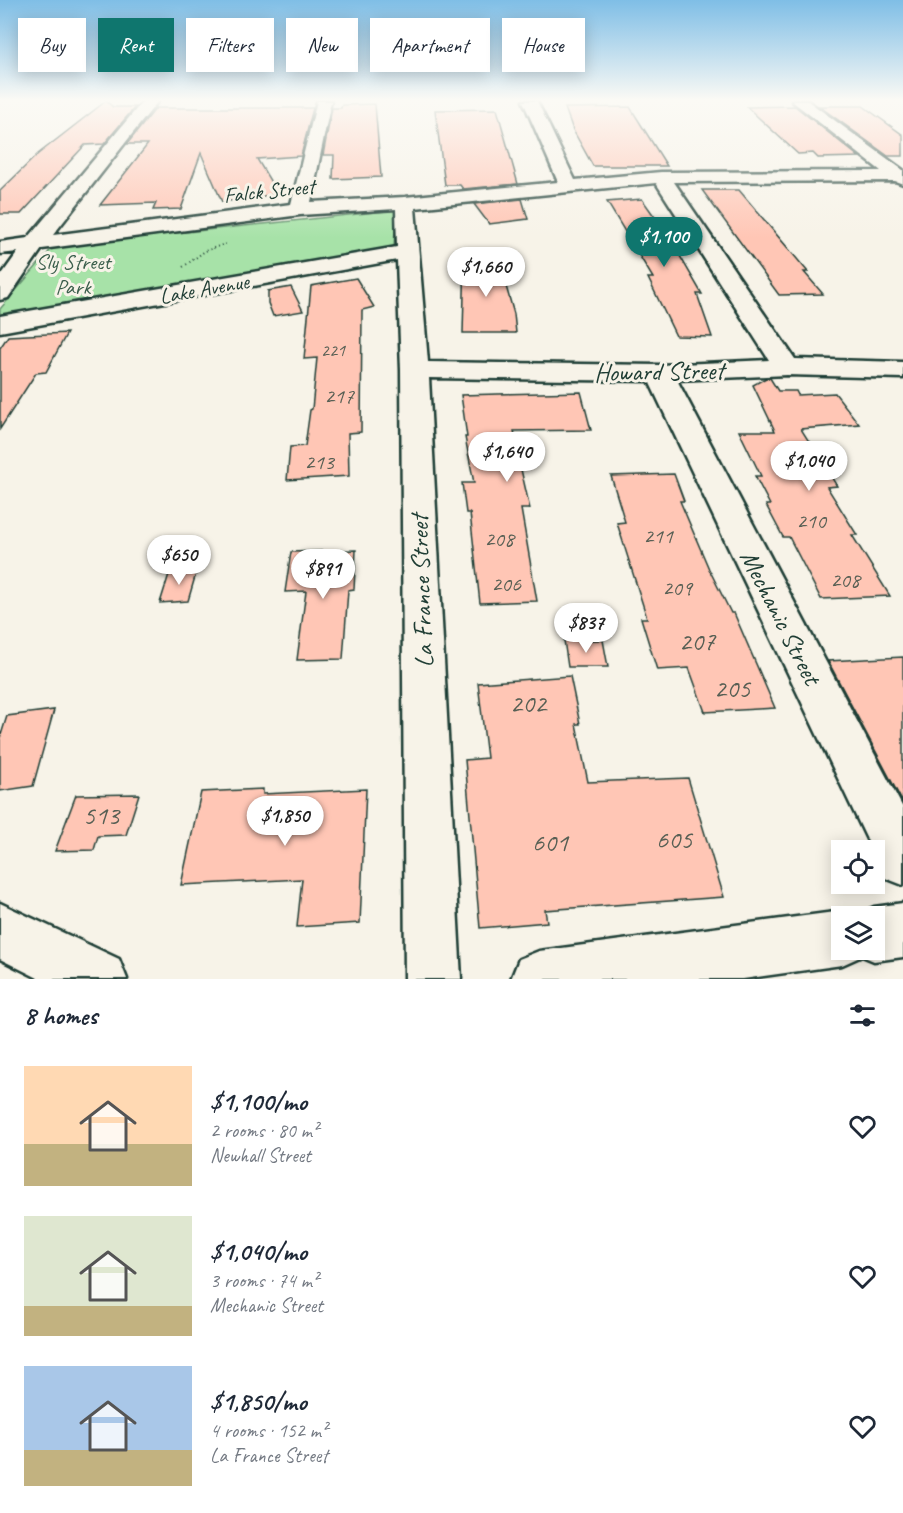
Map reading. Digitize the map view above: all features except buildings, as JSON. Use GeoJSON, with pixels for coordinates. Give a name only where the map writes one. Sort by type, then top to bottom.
{"type":"FeatureCollection","features":[{"type":"Feature","properties":{"kind":"street"},"geometry":{"type":"LineString","coordinates":[[0,293],[36,242],[114,147]]}},
{"type":"Feature","properties":{"kind":"street"},"geometry":{"type":"LineString","coordinates":[[300,209],[314,147]]}},
{"type":"Feature","properties":{"kind":"street"},"geometry":{"type":"LineString","coordinates":[[551,147],[569,187]]}},
{"type":"Feature","properties":{"kind":"street"},"geometry":{"type":"LineString","coordinates":[[860,147],[901,177]]}},
{"type":"Feature","properties":{"kind":"street"},"geometry":{"type":"LineString","coordinates":[[661,177],[787,367]]}},
{"type":"Feature","properties":{"kind":"street","name":"Falck Street"},"geometry":{"type":"LineString","coordinates":[[0,248],[300,209],[405,203],[661,177],[901,177]]}},
{"type":"Feature","properties":{"kind":"street","name":"La France Street"},"geometry":{"type":"LineString","coordinates":[[405,203],[414,370],[433,979]]}},
{"type":"Feature","properties":{"kind":"street","name":"Lake Avenue"},"geometry":{"type":"LineString","coordinates":[[0,324],[408,252]]}},
{"type":"Feature","properties":{"kind":"street","name":"Howard Street"},"geometry":{"type":"LineString","coordinates":[[414,370],[659,373],[787,367],[903,370]]}},
{"type":"Feature","properties":{"kind":"street","name":"Mechanic Street"},"geometry":{"type":"LineString","coordinates":[[659,373],[903,860]]}},
{"type":"Feature","properties":{"kind":"street"},"geometry":{"type":"LineString","coordinates":[[0,930],[99,979]]}},
{"type":"Feature","properties":{"kind":"street"},"geometry":{"type":"LineString","coordinates":[[885,932],[903,930]]}},
{"type":"Feature","properties":{"kind":"street"},"geometry":{"type":"LineString","coordinates":[[539,979],[831,939]]}},
{"type":"Feature","properties":{"kind":"path"},"geometry":{"type":"LineString","coordinates":[[175,272],[205,251],[232,242]]}},
{"type":"Feature","properties":{"kind":"green space","name":"Sly Street Park"},"geometry":{"type":"Polygon","coordinates":[[[396,210],[394,247],[0,315],[0,309],[54,246],[396,210]]]}}]}
